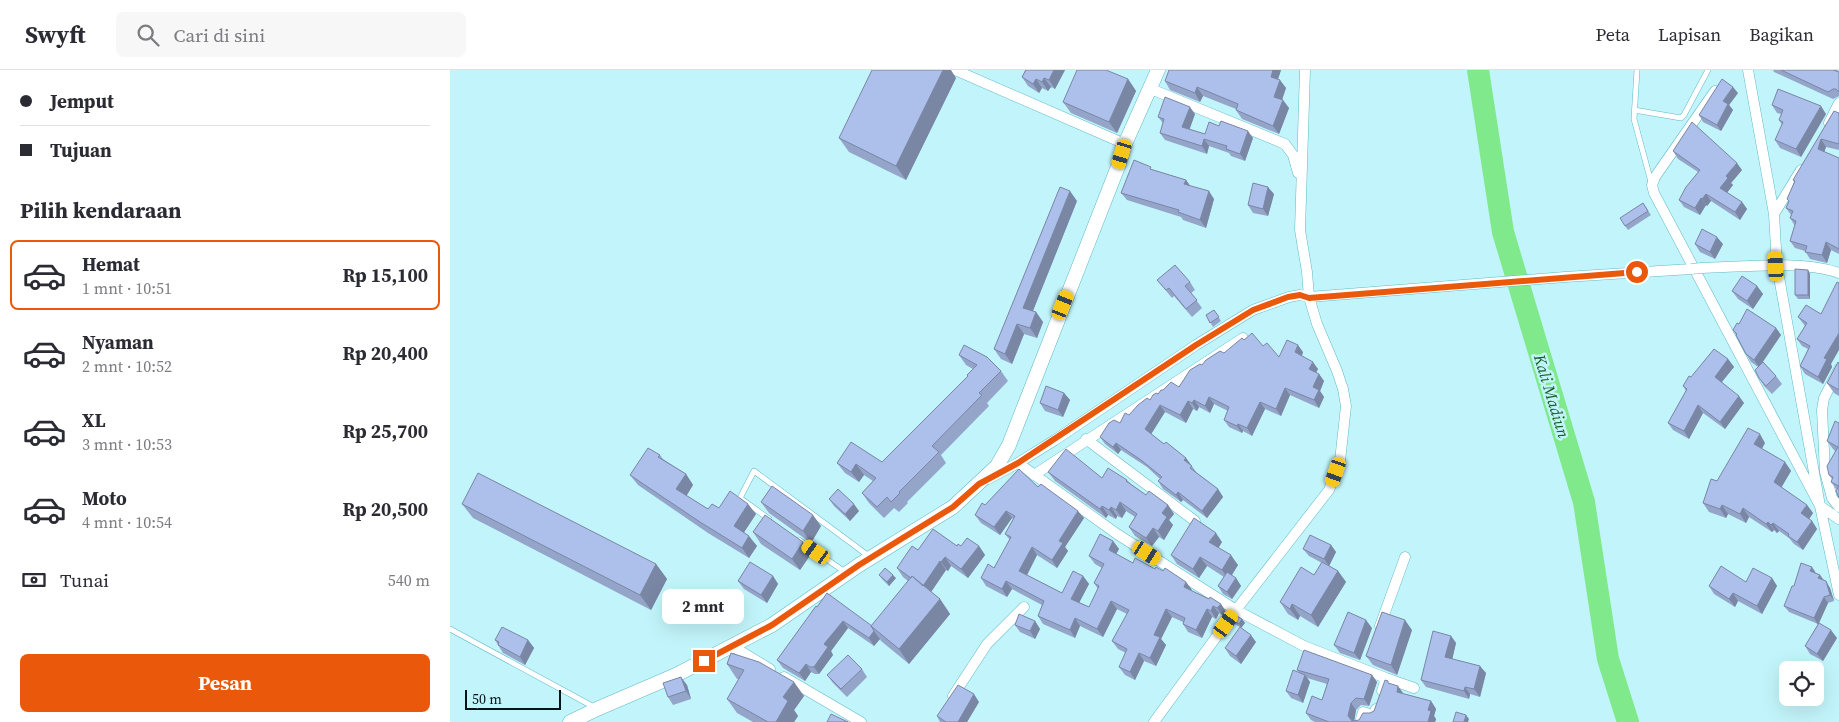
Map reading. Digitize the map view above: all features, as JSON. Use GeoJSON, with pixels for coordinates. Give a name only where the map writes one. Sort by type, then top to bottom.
{"type":"FeatureCollection","features":[{"type":"Feature","properties":{"kind":"main road"},"geometry":{"type":"LineString","coordinates":[[570,722],[676,675],[772,625],[846,573],[953,507],[997,466],[1010,445],[1119,164],[1125,144],[1151,90],[1158,70]]}},
{"type":"Feature","properties":{"kind":"street"},"geometry":{"type":"LineString","coordinates":[[955,70],[1125,144]]}},
{"type":"Feature","properties":{"kind":"street"},"geometry":{"type":"LineString","coordinates":[[1154,722],[1236,610],[1329,490],[1340,461],[1346,406],[1337,371],[1317,324],[1309,298],[1299,221],[1305,70]]}},
{"type":"Feature","properties":{"kind":"street"},"geometry":{"type":"LineString","coordinates":[[1748,70],[1774,214],[1776,266],[1820,506],[1839,595]]}},
{"type":"Feature","properties":{"kind":"street"},"geometry":{"type":"LineString","coordinates":[[1720,84],[1655,177],[1652,185],[1654,193],[1820,506],[1839,519]]}},
{"type":"Feature","properties":{"kind":"street"},"geometry":{"type":"LineString","coordinates":[[1151,90],[1285,144],[1293,155],[1301,180]]}},
{"type":"Feature","properties":{"kind":"street"},"geometry":{"type":"LineString","coordinates":[[1822,136],[1839,103]]}},
{"type":"Feature","properties":{"kind":"street"},"geometry":{"type":"LineString","coordinates":[[1774,214],[1808,159]]}},
{"type":"Feature","properties":{"kind":"street"},"geometry":{"type":"LineString","coordinates":[[979,484],[1018,463],[1196,345],[1253,310],[1288,297],[1300,295],[1309,298],[1702,268],[1776,266],[1814,268],[1839,272]]}},
{"type":"Feature","properties":{"kind":"street"},"geometry":{"type":"LineString","coordinates":[[1034,475],[1086,439],[1243,338]]}},
{"type":"Feature","properties":{"kind":"street"},"geometry":{"type":"LineString","coordinates":[[1839,369],[1824,398],[1822,410],[1825,472],[1832,498],[1839,507]]}},
{"type":"Feature","properties":{"kind":"street"},"geometry":{"type":"LineString","coordinates":[[1086,439],[1195,521]]}},
{"type":"Feature","properties":{"kind":"street"},"geometry":{"type":"LineString","coordinates":[[1018,463],[1117,534],[1236,610],[1304,646],[1366,665],[1386,678],[1414,688]]}},
{"type":"Feature","properties":{"kind":"street"},"geometry":{"type":"LineString","coordinates":[[1377,632],[1405,557]]}},
{"type":"Feature","properties":{"kind":"street"},"geometry":{"type":"LineString","coordinates":[[946,706],[987,644],[1024,607]]}},
{"type":"Feature","properties":{"kind":"street"},"geometry":{"type":"LineString","coordinates":[[732,646],[861,722]]}},
{"type":"Feature","properties":{"kind":"street"},"geometry":{"type":"LineString","coordinates":[[1360,722],[1363,712],[1374,714],[1386,678]]}},
{"type":"Feature","properties":{"kind":"lane"},"geometry":{"type":"LineString","coordinates":[[1637,70],[1634,119],[1652,185]]}},
{"type":"Feature","properties":{"kind":"lane"},"geometry":{"type":"LineString","coordinates":[[1634,110],[1681,118],[1708,70]]}},
{"type":"Feature","properties":{"kind":"lane"},"geometry":{"type":"LineString","coordinates":[[778,525],[740,498],[754,471],[870,558]]}},
{"type":"Feature","properties":{"kind":"lane"},"geometry":{"type":"LineString","coordinates":[[793,536],[846,573]]}},
{"type":"Feature","properties":{"kind":"lane"},"geometry":{"type":"LineString","coordinates":[[450,629],[597,709]]}},
{"type":"Feature","properties":{"kind":"building"},"geometry":{"type":"Polygon","coordinates":[[[872,70],[943,70],[896,166],[839,138],[872,70]]]}},
{"type":"Feature","properties":{"kind":"building"},"geometry":{"type":"Polygon","coordinates":[[[1026,70],[1054,70],[1049,80],[1044,78],[1042,82],[1036,79],[1033,84],[1022,77],[1026,70]]]}},
{"type":"Feature","properties":{"kind":"building"},"geometry":{"type":"Polygon","coordinates":[[[1077,70],[1106,70],[1128,79],[1109,122],[1063,102],[1077,70]]]}},
{"type":"Feature","properties":{"kind":"building"},"geometry":{"type":"Polygon","coordinates":[[[1169,70],[1273,70],[1271,77],[1280,80],[1274,97],[1283,100],[1273,126],[1236,110],[1238,104],[1197,87],[1195,93],[1165,81],[1169,70]]]}},
{"type":"Feature","properties":{"kind":"building"},"geometry":{"type":"Polygon","coordinates":[[[1781,70],[1833,70],[1839,72],[1839,92],[1833,89],[1828,92],[1781,70]]]}},
{"type":"Feature","properties":{"kind":"building"},"geometry":{"type":"Polygon","coordinates":[[[1722,79],[1733,87],[1723,101],[1728,104],[1717,125],[1699,115],[1722,79]]]}},
{"type":"Feature","properties":{"kind":"building"},"geometry":{"type":"Polygon","coordinates":[[[1778,89],[1821,106],[1796,149],[1775,140],[1783,122],[1779,120],[1783,110],[1772,105],[1778,89]]]}},
{"type":"Feature","properties":{"kind":"building"},"geometry":{"type":"Polygon","coordinates":[[[1165,97],[1190,107],[1182,127],[1205,134],[1209,122],[1219,126],[1221,121],[1248,131],[1240,154],[1226,149],[1227,146],[1204,139],[1202,146],[1160,133],[1164,119],[1158,117],[1165,97]]]}},
{"type":"Feature","properties":{"kind":"building"},"geometry":{"type":"Polygon","coordinates":[[[1834,111],[1839,113],[1839,144],[1821,139],[1818,149],[1839,158],[1839,249],[1826,242],[1822,255],[1805,252],[1807,246],[1790,241],[1796,221],[1790,218],[1793,211],[1786,208],[1789,201],[1787,199],[1795,181],[1793,180],[1834,111]]]}},
{"type":"Feature","properties":{"kind":"building"},"geometry":{"type":"Polygon","coordinates":[[[1692,122],[1737,163],[1726,176],[1728,178],[1720,188],[1742,202],[1735,212],[1706,194],[1695,208],[1679,200],[1686,187],[1700,170],[1673,151],[1692,122]]]}},
{"type":"Feature","properties":{"kind":"building"},"geometry":{"type":"Polygon","coordinates":[[[1134,160],[1151,167],[1150,169],[1186,180],[1184,184],[1209,191],[1200,220],[1178,212],[1179,210],[1121,193],[1134,160]]]}},
{"type":"Feature","properties":{"kind":"building"},"geometry":{"type":"Polygon","coordinates":[[[1253,183],[1268,187],[1263,209],[1248,205],[1253,183]]]}},
{"type":"Feature","properties":{"kind":"building"},"geometry":{"type":"Polygon","coordinates":[[[1060,187],[1070,191],[1023,308],[1036,312],[1030,328],[1017,324],[1005,354],[994,349],[1060,187]]]}},
{"type":"Feature","properties":{"kind":"building"},"geometry":{"type":"Polygon","coordinates":[[[1643,203],[1648,211],[1625,226],[1620,218],[1643,203]]]}},
{"type":"Feature","properties":{"kind":"building"},"geometry":{"type":"Polygon","coordinates":[[[1702,229],[1717,237],[1710,252],[1695,244],[1702,229]]]}},
{"type":"Feature","properties":{"kind":"building"},"geometry":{"type":"Polygon","coordinates":[[[1175,265],[1190,282],[1185,286],[1197,300],[1186,309],[1169,288],[1166,290],[1157,280],[1175,265]]]}},
{"type":"Feature","properties":{"kind":"building"},"geometry":{"type":"Polygon","coordinates":[[[1795,269],[1808,270],[1808,295],[1795,295],[1795,269]]]}},
{"type":"Feature","properties":{"kind":"building"},"geometry":{"type":"Polygon","coordinates":[[[1742,276],[1757,286],[1747,301],[1732,291],[1742,276]]]}},
{"type":"Feature","properties":{"kind":"building"},"geometry":{"type":"Polygon","coordinates":[[[1837,282],[1839,283],[1839,333],[1824,358],[1827,359],[1818,377],[1800,366],[1810,346],[1797,339],[1807,323],[1798,317],[1806,305],[1821,314],[1837,282]]]}},
{"type":"Feature","properties":{"kind":"building"},"geometry":{"type":"Polygon","coordinates":[[[1747,309],[1776,328],[1754,360],[1746,354],[1737,334],[1733,330],[1737,323],[1739,324],[1747,309]]]}},
{"type":"Feature","properties":{"kind":"building"},"geometry":{"type":"Polygon","coordinates":[[[1214,310],[1219,317],[1210,323],[1206,315],[1214,310]]]}},
{"type":"Feature","properties":{"kind":"building"},"geometry":{"type":"Polygon","coordinates":[[[1252,333],[1263,346],[1267,343],[1279,357],[1287,340],[1298,345],[1295,352],[1313,362],[1309,369],[1319,374],[1313,387],[1319,390],[1314,400],[1285,388],[1276,409],[1260,402],[1247,428],[1224,420],[1229,407],[1209,397],[1205,406],[1194,400],[1192,403],[1188,401],[1180,415],[1160,405],[1145,429],[1164,444],[1166,442],[1186,458],[1184,460],[1192,466],[1190,468],[1218,489],[1202,511],[1178,492],[1176,495],[1158,481],[1162,477],[1141,460],[1116,443],[1113,447],[1100,437],[1109,423],[1114,420],[1120,423],[1125,413],[1129,415],[1138,405],[1147,398],[1150,400],[1153,395],[1158,394],[1171,382],[1179,387],[1190,370],[1200,364],[1202,365],[1220,351],[1224,353],[1242,338],[1244,340],[1252,333]]]}},
{"type":"Feature","properties":{"kind":"building"},"geometry":{"type":"Polygon","coordinates":[[[964,345],[987,357],[1001,371],[979,393],[982,395],[932,446],[939,452],[891,502],[887,497],[877,507],[862,493],[876,478],[856,464],[851,472],[837,463],[851,442],[882,462],[977,365],[959,355],[964,345]]]}},
{"type":"Feature","properties":{"kind":"building"},"geometry":{"type":"Polygon","coordinates":[[[1714,349],[1728,359],[1715,377],[1739,396],[1720,422],[1698,405],[1684,431],[1668,423],[1687,389],[1683,386],[1689,376],[1691,377],[1714,349]]]}},
{"type":"Feature","properties":{"kind":"building"},"geometry":{"type":"Polygon","coordinates":[[[1763,362],[1776,376],[1766,386],[1755,370],[1763,362]]]}},
{"type":"Feature","properties":{"kind":"building"},"geometry":{"type":"Polygon","coordinates":[[[1839,363],[1839,390],[1827,383],[1839,363]]]}},
{"type":"Feature","properties":{"kind":"building"},"geometry":{"type":"Polygon","coordinates":[[[1046,386],[1064,393],[1058,410],[1040,403],[1046,386]]]}},
{"type":"Feature","properties":{"kind":"building"},"geometry":{"type":"Polygon","coordinates":[[[1835,421],[1839,423],[1839,486],[1831,482],[1833,477],[1829,475],[1827,466],[1838,447],[1827,441],[1835,421]]]}},
{"type":"Feature","properties":{"kind":"building"},"geometry":{"type":"Polygon","coordinates":[[[1748,428],[1760,434],[1754,444],[1785,462],[1774,482],[1807,505],[1801,513],[1812,521],[1797,542],[1773,523],[1771,525],[1768,522],[1766,524],[1743,508],[1740,514],[1722,505],[1720,509],[1703,503],[1711,479],[1717,481],[1748,428]]]}},
{"type":"Feature","properties":{"kind":"building"},"geometry":{"type":"Polygon","coordinates":[[[648,448],[660,455],[658,457],[686,474],[676,489],[708,509],[712,504],[719,508],[730,491],[748,504],[734,526],[749,536],[742,548],[630,475],[648,448]]]}},
{"type":"Feature","properties":{"kind":"building"},"geometry":{"type":"Polygon","coordinates":[[[1066,449],[1102,478],[1108,468],[1146,495],[1149,491],[1168,505],[1162,513],[1167,517],[1158,531],[1153,528],[1146,538],[1129,527],[1137,514],[1120,502],[1116,510],[1111,507],[1109,510],[1102,506],[1100,509],[1048,472],[1066,449]]]}},
{"type":"Feature","properties":{"kind":"building"},"geometry":{"type":"Polygon","coordinates":[[[1019,469],[1038,487],[1041,484],[1078,511],[1059,541],[1063,543],[1052,560],[1032,547],[1019,571],[1062,593],[1073,571],[1083,576],[1071,599],[1089,607],[1099,586],[1094,583],[1104,564],[1089,556],[1100,534],[1113,541],[1109,550],[1133,563],[1135,558],[1155,569],[1156,567],[1163,571],[1165,568],[1186,582],[1184,587],[1209,599],[1210,597],[1221,604],[1217,608],[1213,606],[1211,611],[1207,609],[1196,630],[1183,624],[1185,618],[1166,609],[1154,635],[1160,637],[1150,658],[1139,653],[1130,672],[1119,667],[1127,649],[1112,641],[1129,610],[1111,601],[1097,629],[1075,618],[1070,630],[1038,616],[1044,601],[1006,581],[1002,589],[981,578],[988,564],[994,568],[1011,537],[1005,534],[1015,516],[1006,511],[994,527],[975,515],[982,503],[985,505],[1019,469]]]}},
{"type":"Feature","properties":{"kind":"building"},"geometry":{"type":"Polygon","coordinates":[[[478,473],[656,564],[640,595],[462,504],[478,473]]]}},
{"type":"Feature","properties":{"kind":"building"},"geometry":{"type":"Polygon","coordinates":[[[772,486],[813,515],[803,531],[761,502],[772,486]]]}},
{"type":"Feature","properties":{"kind":"building"},"geometry":{"type":"Polygon","coordinates":[[[1839,486],[1839,498],[1836,491],[1839,486]]]}},
{"type":"Feature","properties":{"kind":"building"},"geometry":{"type":"Polygon","coordinates":[[[838,489],[854,504],[845,514],[829,499],[838,489]]]}},
{"type":"Feature","properties":{"kind":"building"},"geometry":{"type":"Polygon","coordinates":[[[765,515],[803,542],[792,559],[753,532],[765,515]]]}},
{"type":"Feature","properties":{"kind":"building"},"geometry":{"type":"Polygon","coordinates":[[[1194,518],[1216,533],[1209,542],[1231,555],[1222,570],[1200,557],[1193,569],[1171,555],[1194,518]]]}},
{"type":"Feature","properties":{"kind":"building"},"geometry":{"type":"Polygon","coordinates":[[[933,529],[957,546],[958,544],[961,546],[967,538],[979,546],[961,569],[945,557],[940,561],[923,586],[912,576],[911,578],[897,568],[912,546],[918,550],[933,529]]]}},
{"type":"Feature","properties":{"kind":"building"},"geometry":{"type":"Polygon","coordinates":[[[1310,535],[1331,545],[1324,559],[1303,549],[1310,535]]]}},
{"type":"Feature","properties":{"kind":"building"},"geometry":{"type":"Polygon","coordinates":[[[750,562],[773,576],[761,595],[738,581],[750,562]]]}},
{"type":"Feature","properties":{"kind":"building"},"geometry":{"type":"Polygon","coordinates":[[[1322,562],[1338,571],[1311,615],[1292,604],[1290,609],[1280,602],[1301,567],[1314,575],[1322,562]]]}},
{"type":"Feature","properties":{"kind":"building"},"geometry":{"type":"Polygon","coordinates":[[[1801,563],[1812,567],[1810,571],[1820,575],[1818,578],[1826,581],[1830,595],[1824,597],[1814,618],[1784,606],[1792,586],[1794,586],[1801,563]]]}},
{"type":"Feature","properties":{"kind":"building"},"geometry":{"type":"Polygon","coordinates":[[[1721,566],[1746,582],[1753,568],[1772,578],[1757,606],[1733,593],[1729,599],[1709,586],[1721,566]]]}},
{"type":"Feature","properties":{"kind":"building"},"geometry":{"type":"Polygon","coordinates":[[[885,568],[893,575],[887,582],[879,575],[885,568]]]}},
{"type":"Feature","properties":{"kind":"building"},"geometry":{"type":"Polygon","coordinates":[[[1227,572],[1236,578],[1227,592],[1218,586],[1227,572]]]}},
{"type":"Feature","properties":{"kind":"building"},"geometry":{"type":"Polygon","coordinates":[[[912,576],[940,599],[899,649],[871,626],[912,576]]]}},
{"type":"Feature","properties":{"kind":"building"},"geometry":{"type":"Polygon","coordinates":[[[827,593],[872,626],[874,631],[869,638],[843,621],[824,644],[828,647],[814,667],[806,664],[799,673],[777,660],[827,593]]]}},
{"type":"Feature","properties":{"kind":"building"},"geometry":{"type":"Polygon","coordinates":[[[1348,612],[1366,620],[1354,653],[1334,645],[1348,612]]]}},
{"type":"Feature","properties":{"kind":"building"},"geometry":{"type":"Polygon","coordinates":[[[1382,612],[1405,620],[1391,665],[1366,656],[1382,612]]]}},
{"type":"Feature","properties":{"kind":"building"},"geometry":{"type":"Polygon","coordinates":[[[1019,614],[1035,621],[1030,631],[1015,625],[1019,614]]]}},
{"type":"Feature","properties":{"kind":"building"},"geometry":{"type":"Polygon","coordinates":[[[1235,615],[1242,619],[1239,624],[1232,620],[1235,615]]]}},
{"type":"Feature","properties":{"kind":"building"},"geometry":{"type":"Polygon","coordinates":[[[1819,623],[1831,630],[1817,654],[1805,646],[1819,623]]]}},
{"type":"Feature","properties":{"kind":"building"},"geometry":{"type":"Polygon","coordinates":[[[502,627],[528,640],[520,657],[498,645],[499,642],[495,640],[502,627]]]}},
{"type":"Feature","properties":{"kind":"building"},"geometry":{"type":"Polygon","coordinates":[[[1240,627],[1251,635],[1236,656],[1225,648],[1240,627]]]}},
{"type":"Feature","properties":{"kind":"building"},"geometry":{"type":"Polygon","coordinates":[[[1433,631],[1451,636],[1445,657],[1480,666],[1474,689],[1465,687],[1464,691],[1421,680],[1433,631]]]}},
{"type":"Feature","properties":{"kind":"building"},"geometry":{"type":"Polygon","coordinates":[[[1304,650],[1372,675],[1364,699],[1356,698],[1351,703],[1348,716],[1352,721],[1359,720],[1363,713],[1374,711],[1385,680],[1398,686],[1397,692],[1431,701],[1428,710],[1431,711],[1428,722],[1329,722],[1306,713],[1312,696],[1322,700],[1329,679],[1297,670],[1304,650]]]}},
{"type":"Feature","properties":{"kind":"building"},"geometry":{"type":"Polygon","coordinates":[[[731,653],[759,662],[794,682],[783,697],[788,701],[776,722],[768,722],[727,699],[744,670],[727,664],[731,653]]]}},
{"type":"Feature","properties":{"kind":"building"},"geometry":{"type":"Polygon","coordinates":[[[848,655],[862,669],[841,689],[827,675],[848,655]]]}},
{"type":"Feature","properties":{"kind":"building"},"geometry":{"type":"Polygon","coordinates":[[[1293,670],[1305,675],[1298,695],[1286,691],[1293,670]]]}},
{"type":"Feature","properties":{"kind":"building"},"geometry":{"type":"Polygon","coordinates":[[[681,677],[686,691],[668,697],[663,683],[681,677]]]}},
{"type":"Feature","properties":{"kind":"building"},"geometry":{"type":"Polygon","coordinates":[[[958,685],[974,694],[958,722],[946,722],[937,716],[958,685]]]}},
{"type":"Feature","properties":{"kind":"building"},"geometry":{"type":"Polygon","coordinates":[[[1456,712],[1466,715],[1464,722],[1453,722],[1456,712]]]}},
{"type":"Feature","properties":{"kind":"building"},"geometry":{"type":"Polygon","coordinates":[[[831,714],[848,722],[827,722],[831,714]]]}},
{"type":"Feature","properties":{"kind":"waterway","name":"Kali Madiun"},"geometry":{"type":"LineString","coordinates":[[1478,70],[1503,232],[1584,502],[1608,659],[1628,722]]}},
{"type":"Feature","properties":{"kind":"route"},"geometry":{"type":"LineString","coordinates":[[704,661],[772,625],[802,606],[859,565],[953,507],[979,484],[1055,440],[1196,345],[1264,304],[1300,295],[1309,298],[1637,272]]}}]}
